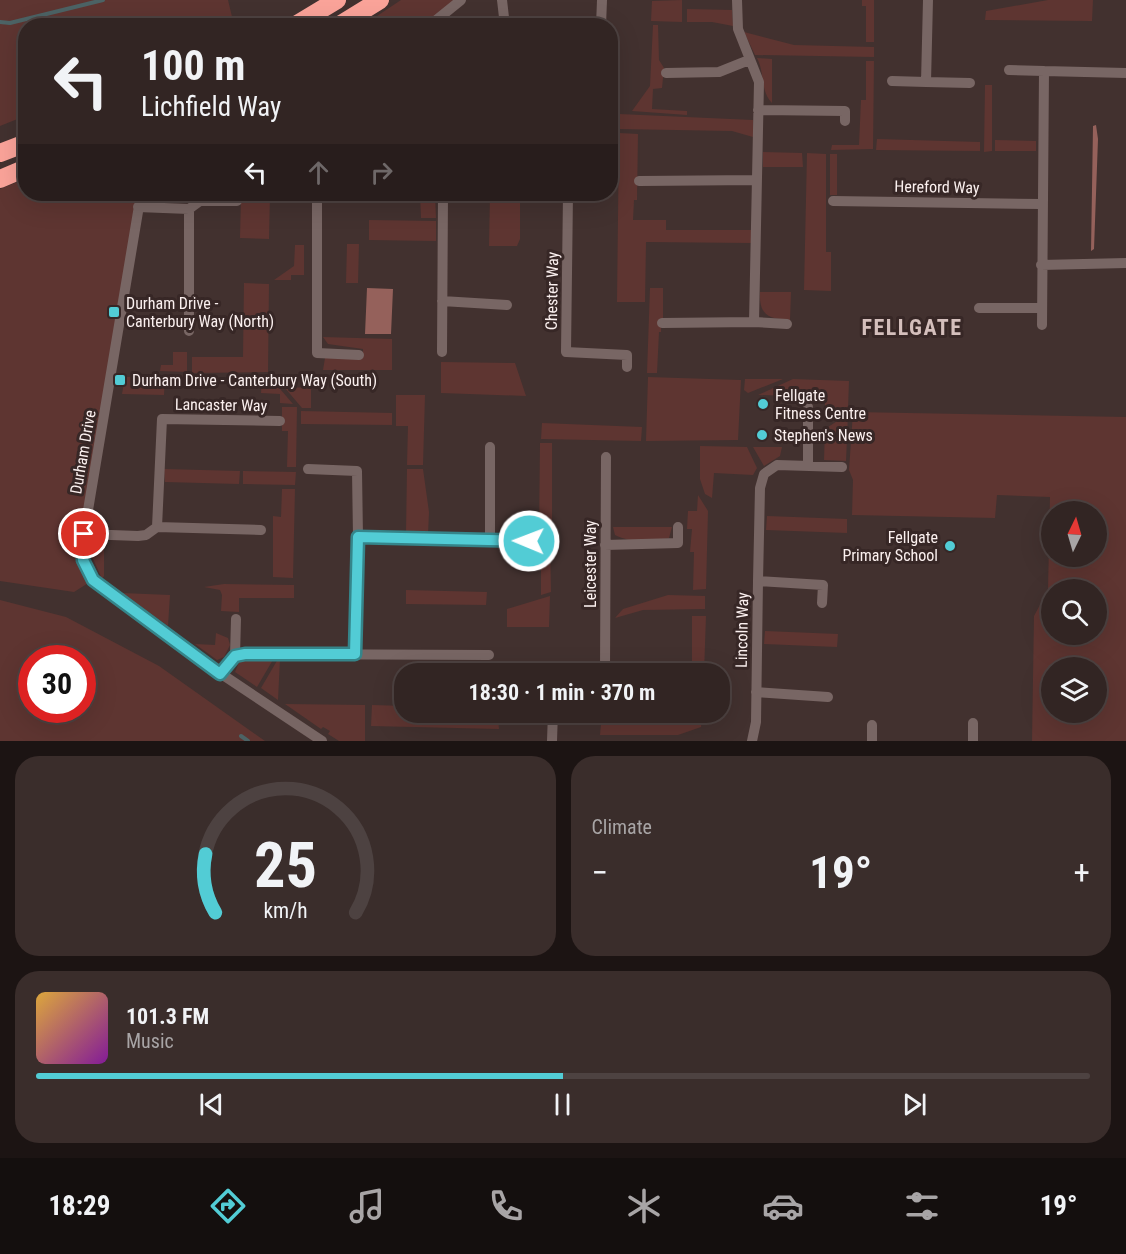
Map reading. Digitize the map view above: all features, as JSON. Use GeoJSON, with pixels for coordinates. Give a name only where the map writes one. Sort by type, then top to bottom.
{"type":"FeatureCollection","features":[{"type":"Feature","properties":{"kind":"highway"},"geometry":{"type":"LineString","coordinates":[[307,18],[337,0]]}},
{"type":"Feature","properties":{"kind":"highway"},"geometry":{"type":"LineString","coordinates":[[351,18],[380,0]]}},
{"type":"Feature","properties":{"kind":"highway"},"geometry":{"type":"LineString","coordinates":[[0,153],[18,146]]}},
{"type":"Feature","properties":{"kind":"highway"},"geometry":{"type":"LineString","coordinates":[[0,178],[18,171]]}},
{"type":"Feature","properties":{"kind":"street"},"geometry":{"type":"LineString","coordinates":[[439,18],[462,0]]}},
{"type":"Feature","properties":{"kind":"street"},"geometry":{"type":"LineString","coordinates":[[502,0],[504,18]]}},
{"type":"Feature","properties":{"kind":"street"},"geometry":{"type":"LineString","coordinates":[[601,18],[602,0]]}},
{"type":"Feature","properties":{"kind":"street"},"geometry":{"type":"LineString","coordinates":[[737,0],[738,29],[759,82],[754,322]]}},
{"type":"Feature","properties":{"kind":"street"},"geometry":{"type":"LineString","coordinates":[[926,82],[928,0]]}},
{"type":"Feature","properties":{"kind":"street"},"geometry":{"type":"LineString","coordinates":[[666,73],[719,72],[749,60]]}},
{"type":"Feature","properties":{"kind":"street"},"geometry":{"type":"LineString","coordinates":[[1009,70],[1126,73]]}},
{"type":"Feature","properties":{"kind":"street"},"geometry":{"type":"LineString","coordinates":[[1042,325],[1041,204],[1044,71]]}},
{"type":"Feature","properties":{"kind":"street"},"geometry":{"type":"LineString","coordinates":[[892,81],[970,83]]}},
{"type":"Feature","properties":{"kind":"street"},"geometry":{"type":"LineString","coordinates":[[758,110],[845,111],[845,121]]}},
{"type":"Feature","properties":{"kind":"street"},"geometry":{"type":"LineString","coordinates":[[639,181],[757,180]]}},
{"type":"Feature","properties":{"kind":"street","name":"Durham Drive"},"geometry":{"type":"LineString","coordinates":[[139,201],[84,534],[83,560],[93,580],[220,674],[322,741]]}},
{"type":"Feature","properties":{"kind":"street"},"geometry":{"type":"LineString","coordinates":[[138,207],[189,209],[200,201],[237,201]]}},
{"type":"Feature","properties":{"kind":"street"},"geometry":{"type":"LineString","coordinates":[[317,201],[317,352],[359,355]]}},
{"type":"Feature","properties":{"kind":"street"},"geometry":{"type":"LineString","coordinates":[[442,201],[442,352]]}},
{"type":"Feature","properties":{"kind":"street","name":"Chester Way"},"geometry":{"type":"LineString","coordinates":[[568,201],[566,352],[627,355],[627,367]]}},
{"type":"Feature","properties":{"kind":"street","name":"Hereford Way"},"geometry":{"type":"LineString","coordinates":[[832,201],[1041,204]]}},
{"type":"Feature","properties":{"kind":"street"},"geometry":{"type":"LineString","coordinates":[[189,209],[189,331]]}},
{"type":"Feature","properties":{"kind":"street"},"geometry":{"type":"LineString","coordinates":[[1041,265],[1126,263]]}},
{"type":"Feature","properties":{"kind":"street"},"geometry":{"type":"LineString","coordinates":[[442,301],[507,305]]}},
{"type":"Feature","properties":{"kind":"street"},"geometry":{"type":"LineString","coordinates":[[979,308],[1042,308]]}},
{"type":"Feature","properties":{"kind":"street"},"geometry":{"type":"LineString","coordinates":[[662,323],[787,324]]}},
{"type":"Feature","properties":{"kind":"street"},"geometry":{"type":"LineString","coordinates":[[808,407],[808,466]]}},
{"type":"Feature","properties":{"kind":"street","name":"Lancaster Way"},"geometry":{"type":"LineString","coordinates":[[157,527],[162,419],[280,421]]}},
{"type":"Feature","properties":{"kind":"street"},"geometry":{"type":"LineString","coordinates":[[490,447],[490,540]]}},
{"type":"Feature","properties":{"kind":"street","name":"Leicester Way"},"geometry":{"type":"LineString","coordinates":[[605,663],[606,457]]}},
{"type":"Feature","properties":{"kind":"street"},"geometry":{"type":"LineString","coordinates":[[758,581],[760,488],[764,474],[777,465],[842,467]]}},
{"type":"Feature","properties":{"kind":"street"},"geometry":{"type":"LineString","coordinates":[[308,469],[357,471],[355,654]]}},
{"type":"Feature","properties":{"kind":"street"},"geometry":{"type":"LineString","coordinates":[[84,534],[138,536],[146,535],[157,527],[261,530]]}},
{"type":"Feature","properties":{"kind":"street"},"geometry":{"type":"LineString","coordinates":[[605,545],[678,543],[678,527]]}},
{"type":"Feature","properties":{"kind":"street"},"geometry":{"type":"LineString","coordinates":[[358,537],[529,541]]}},
{"type":"Feature","properties":{"kind":"street","name":"Lincoln Way"},"geometry":{"type":"LineString","coordinates":[[752,741],[756,722],[758,581],[823,585],[822,603]]}},
{"type":"Feature","properties":{"kind":"street"},"geometry":{"type":"LineString","coordinates":[[220,674],[235,656],[236,619]]}},
{"type":"Feature","properties":{"kind":"street"},"geometry":{"type":"LineString","coordinates":[[235,656],[245,654],[489,655]]}},
{"type":"Feature","properties":{"kind":"street","name":"Lincoln Way"},"geometry":{"type":"LineString","coordinates":[[756,692],[828,697]]}},
{"type":"Feature","properties":{"kind":"street"},"geometry":{"type":"LineString","coordinates":[[552,741],[553,723]]}},
{"type":"Feature","properties":{"kind":"street"},"geometry":{"type":"LineString","coordinates":[[973,723],[973,741]]}},
{"type":"Feature","properties":{"kind":"street"},"geometry":{"type":"LineString","coordinates":[[872,725],[872,741]]}},
{"type":"Feature","properties":{"kind":"shaded area"},"geometry":{"type":"Polygon","coordinates":[[[0,0],[228,0],[232,18],[18,18],[18,119],[0,126],[0,0]]]}},
{"type":"Feature","properties":{"kind":"shaded area"},"geometry":{"type":"Polygon","coordinates":[[[401,0],[461,0],[438,18],[374,18],[401,0]]]}},
{"type":"Feature","properties":{"kind":"shaded area"},"geometry":{"type":"Polygon","coordinates":[[[682,0],[682,22],[651,21],[652,1],[682,0]]]}},
{"type":"Feature","properties":{"kind":"shaded area"},"geometry":{"type":"Polygon","coordinates":[[[862,0],[874,0],[874,42],[866,42],[866,6],[862,6],[862,0]]]}},
{"type":"Feature","properties":{"kind":"shaded area"},"geometry":{"type":"Polygon","coordinates":[[[1048,0],[1093,0],[1092,21],[985,20],[986,11],[1048,0]]]}},
{"type":"Feature","properties":{"kind":"shaded area"},"geometry":{"type":"Polygon","coordinates":[[[687,9],[732,10],[733,26],[712,22],[687,22],[687,9]]]}},
{"type":"Feature","properties":{"kind":"shaded area"},"geometry":{"type":"Polygon","coordinates":[[[653,25],[658,25],[659,60],[664,68],[662,88],[653,89],[652,109],[687,111],[687,115],[632,111],[650,86],[653,25]]]}},
{"type":"Feature","properties":{"kind":"shaded area"},"geometry":{"type":"Polygon","coordinates":[[[744,32],[794,45],[874,47],[874,57],[755,55],[744,32]]]}},
{"type":"Feature","properties":{"kind":"shaded area"},"geometry":{"type":"Polygon","coordinates":[[[757,58],[772,59],[772,103],[764,87],[757,58]]]}},
{"type":"Feature","properties":{"kind":"shaded area"},"geometry":{"type":"Polygon","coordinates":[[[866,61],[874,61],[873,149],[831,150],[832,145],[859,145],[861,100],[866,100],[866,61]]]}},
{"type":"Feature","properties":{"kind":"shaded area"},"geometry":{"type":"Polygon","coordinates":[[[985,85],[992,85],[992,151],[984,152],[985,85]]]}},
{"type":"Feature","properties":{"kind":"shaded area"},"geometry":{"type":"Polygon","coordinates":[[[619,114],[753,120],[753,137],[732,131],[618,129],[619,114]]]}},
{"type":"Feature","properties":{"kind":"shaded area"},"geometry":{"type":"Polygon","coordinates":[[[1096,125],[1098,139],[1094,249],[1091,251],[1093,126],[1096,125]]]}},
{"type":"Feature","properties":{"kind":"shaded area"},"geometry":{"type":"Polygon","coordinates":[[[619,133],[638,134],[637,200],[634,200],[633,220],[666,220],[666,230],[751,230],[751,243],[646,242],[645,302],[617,302],[619,133]]]}},
{"type":"Feature","properties":{"kind":"shaded area"},"geometry":{"type":"Polygon","coordinates":[[[877,139],[980,142],[980,151],[876,150],[877,139]]]}},
{"type":"Feature","properties":{"kind":"shaded area"},"geometry":{"type":"Polygon","coordinates":[[[995,140],[1036,141],[1036,151],[995,151],[995,140]]]}},
{"type":"Feature","properties":{"kind":"shaded area"},"geometry":{"type":"Polygon","coordinates":[[[763,152],[802,153],[803,167],[763,167],[763,152]]]}},
{"type":"Feature","properties":{"kind":"shaded area"},"geometry":{"type":"Polygon","coordinates":[[[807,153],[826,154],[826,252],[831,252],[831,291],[804,290],[807,153]]]}},
{"type":"Feature","properties":{"kind":"shaded area"},"geometry":{"type":"Polygon","coordinates":[[[830,154],[837,154],[837,195],[830,195],[830,154]]]}},
{"type":"Feature","properties":{"kind":"shaded area"},"geometry":{"type":"Polygon","coordinates":[[[18,182],[18,201],[140,201],[83,560],[93,580],[74,592],[0,581],[0,189],[18,182]]]}},
{"type":"Feature","properties":{"kind":"shaded area"},"geometry":{"type":"Polygon","coordinates":[[[241,201],[270,201],[269,239],[240,238],[241,201]]]}},
{"type":"Feature","properties":{"kind":"shaded area"},"geometry":{"type":"Polygon","coordinates":[[[420,201],[435,201],[436,218],[421,218],[420,201]]]}},
{"type":"Feature","properties":{"kind":"shaded area"},"geometry":{"type":"Polygon","coordinates":[[[490,201],[520,201],[520,239],[517,246],[489,246],[490,201]]]}},
{"type":"Feature","properties":{"kind":"shaded area"},"geometry":{"type":"Polygon","coordinates":[[[369,220],[436,221],[436,241],[369,240],[369,220]]]}},
{"type":"Feature","properties":{"kind":"shaded area"},"geometry":{"type":"Polygon","coordinates":[[[347,244],[359,244],[358,283],[346,283],[347,244]]]}},
{"type":"Feature","properties":{"kind":"shaded area"},"geometry":{"type":"Polygon","coordinates":[[[295,245],[304,245],[304,275],[291,275],[291,280],[274,280],[294,266],[295,245]]]}},
{"type":"Feature","properties":{"kind":"shaded area"},"geometry":{"type":"Polygon","coordinates":[[[244,283],[269,284],[268,372],[192,373],[192,357],[243,357],[244,283]]]}},
{"type":"Feature","properties":{"kind":"shaded area"},"geometry":{"type":"Polygon","coordinates":[[[367,288],[393,289],[391,334],[365,334],[367,288]]]}},
{"type":"Feature","properties":{"kind":"shaded area"},"geometry":{"type":"Polygon","coordinates":[[[650,288],[663,288],[663,318],[661,319],[661,332],[659,332],[657,373],[647,373],[650,288]]]}},
{"type":"Feature","properties":{"kind":"shaded area"},"geometry":{"type":"Polygon","coordinates":[[[760,292],[791,292],[790,320],[766,314],[761,306],[760,292]]]}},
{"type":"Feature","properties":{"kind":"shaded area"},"geometry":{"type":"Polygon","coordinates":[[[323,337],[392,339],[392,370],[323,370],[325,358],[363,358],[363,349],[328,344],[323,337]]]}},
{"type":"Feature","properties":{"kind":"shaded area"},"geometry":{"type":"Polygon","coordinates":[[[173,352],[187,352],[187,372],[160,371],[161,365],[173,365],[173,352]]]}},
{"type":"Feature","properties":{"kind":"shaded area"},"geometry":{"type":"Polygon","coordinates":[[[441,362],[515,363],[526,396],[441,393],[441,362]]]}},
{"type":"Feature","properties":{"kind":"shaded area"},"geometry":{"type":"Polygon","coordinates":[[[165,376],[164,395],[122,394],[125,377],[165,376]]]}},
{"type":"Feature","properties":{"kind":"shaded area"},"geometry":{"type":"Polygon","coordinates":[[[262,376],[269,376],[293,404],[280,403],[280,394],[261,393],[262,376]]]}},
{"type":"Feature","properties":{"kind":"shaded area"},"geometry":{"type":"Polygon","coordinates":[[[648,377],[741,380],[738,440],[646,441],[648,377]]]}},
{"type":"Feature","properties":{"kind":"shaded area"},"geometry":{"type":"Polygon","coordinates":[[[745,379],[783,379],[748,393],[744,390],[745,379]]]}},
{"type":"Feature","properties":{"kind":"shaded area"},"geometry":{"type":"Polygon","coordinates":[[[793,379],[849,381],[848,409],[825,421],[825,397],[758,395],[793,379]]]}},
{"type":"Feature","properties":{"kind":"shaded area"},"geometry":{"type":"Polygon","coordinates":[[[311,387],[311,408],[302,408],[285,388],[311,387]]]}},
{"type":"Feature","properties":{"kind":"shaded area"},"geometry":{"type":"Polygon","coordinates":[[[396,395],[425,395],[423,465],[407,465],[408,426],[396,426],[396,395]]]}},
{"type":"Feature","properties":{"kind":"shaded area"},"geometry":{"type":"Polygon","coordinates":[[[282,407],[297,407],[296,467],[287,467],[288,431],[282,431],[282,407]]]}},
{"type":"Feature","properties":{"kind":"shaded area"},"geometry":{"type":"Polygon","coordinates":[[[301,411],[392,413],[392,425],[301,424],[301,411]]]}},
{"type":"Feature","properties":{"kind":"shaded area"},"geometry":{"type":"Polygon","coordinates":[[[853,412],[1126,417],[1126,741],[1032,741],[1034,616],[1041,603],[1041,645],[1107,645],[1107,579],[1048,579],[1048,567],[1107,567],[1107,501],[1050,501],[1050,497],[997,495],[995,518],[852,515],[853,480],[849,470],[853,412]]]}},
{"type":"Feature","properties":{"kind":"shaded area"},"geometry":{"type":"Polygon","coordinates":[[[848,414],[846,461],[824,460],[825,429],[848,414]]]}},
{"type":"Feature","properties":{"kind":"shaded area"},"geometry":{"type":"Polygon","coordinates":[[[542,423],[642,427],[641,441],[541,439],[542,423]]]}},
{"type":"Feature","properties":{"kind":"shaded area"},"geometry":{"type":"Polygon","coordinates":[[[540,443],[552,443],[552,536],[539,536],[540,443]]]}},
{"type":"Feature","properties":{"kind":"shaded area"},"geometry":{"type":"Polygon","coordinates":[[[700,446],[747,447],[757,468],[753,475],[714,473],[712,498],[705,494],[700,479],[700,446]]]}},
{"type":"Feature","properties":{"kind":"shaded area"},"geometry":{"type":"Polygon","coordinates":[[[753,447],[782,447],[780,456],[764,466],[753,447]]]}},
{"type":"Feature","properties":{"kind":"shaded area"},"geometry":{"type":"Polygon","coordinates":[[[164,469],[240,471],[239,484],[165,482],[164,469]]]}},
{"type":"Feature","properties":{"kind":"shaded area"},"geometry":{"type":"Polygon","coordinates":[[[407,469],[423,469],[429,512],[428,535],[406,534],[407,469]]]}},
{"type":"Feature","properties":{"kind":"shaded area"},"geometry":{"type":"Polygon","coordinates":[[[243,471],[296,472],[295,485],[243,484],[243,471]]]}},
{"type":"Feature","properties":{"kind":"shaded area"},"geometry":{"type":"Polygon","coordinates":[[[282,489],[295,489],[293,578],[273,577],[273,516],[281,517],[282,489]]]}},
{"type":"Feature","properties":{"kind":"shaded area"},"geometry":{"type":"Polygon","coordinates":[[[698,495],[708,511],[706,589],[693,590],[694,552],[690,552],[692,529],[687,529],[688,511],[697,511],[698,495]]]}},
{"type":"Feature","properties":{"kind":"shaded area"},"geometry":{"type":"Polygon","coordinates":[[[767,516],[847,519],[847,533],[766,530],[767,516]]]}},
{"type":"Feature","properties":{"kind":"shaded area"},"geometry":{"type":"Polygon","coordinates":[[[613,527],[672,527],[669,538],[641,541],[615,535],[613,527]]]}},
{"type":"Feature","properties":{"kind":"shaded area"},"geometry":{"type":"Polygon","coordinates":[[[104,540],[104,576],[102,579],[90,552],[97,542],[104,540]]]}},
{"type":"Feature","properties":{"kind":"shaded area"},"geometry":{"type":"Polygon","coordinates":[[[536,540],[550,540],[551,592],[541,595],[541,557],[534,556],[536,540]]]}},
{"type":"Feature","properties":{"kind":"shaded area"},"geometry":{"type":"Polygon","coordinates":[[[224,584],[294,585],[294,598],[239,598],[239,612],[221,611],[220,590],[204,587],[224,584]]]}},
{"type":"Feature","properties":{"kind":"shaded area"},"geometry":{"type":"Polygon","coordinates":[[[406,590],[487,592],[486,605],[406,604],[406,590]]]}},
{"type":"Feature","properties":{"kind":"shaded area"},"geometry":{"type":"Polygon","coordinates":[[[122,593],[170,595],[168,626],[122,593]]]}},
{"type":"Feature","properties":{"kind":"shaded area"},"geometry":{"type":"Polygon","coordinates":[[[668,595],[705,596],[705,609],[643,610],[615,618],[623,609],[668,595]]]}},
{"type":"Feature","properties":{"kind":"shaded area"},"geometry":{"type":"Polygon","coordinates":[[[550,596],[549,627],[507,627],[507,609],[550,596]]]}},
{"type":"Feature","properties":{"kind":"shaded area"},"geometry":{"type":"Polygon","coordinates":[[[0,600],[66,617],[159,666],[265,741],[0,741],[0,600]]]}},
{"type":"Feature","properties":{"kind":"shaded area"},"geometry":{"type":"Polygon","coordinates":[[[692,616],[706,616],[704,663],[692,663],[692,616]]]}},
{"type":"Feature","properties":{"kind":"shaded area"},"geometry":{"type":"Polygon","coordinates":[[[765,631],[838,634],[837,647],[764,644],[765,631]]]}},
{"type":"Feature","properties":{"kind":"shaded area"},"geometry":{"type":"Polygon","coordinates":[[[216,633],[228,638],[230,645],[224,657],[217,660],[195,644],[215,645],[216,633]]]}},
{"type":"Feature","properties":{"kind":"shaded area"},"geometry":{"type":"Polygon","coordinates":[[[274,658],[257,687],[235,672],[240,660],[274,658]]]}},
{"type":"Feature","properties":{"kind":"shaded area"},"geometry":{"type":"Polygon","coordinates":[[[280,659],[278,700],[261,688],[280,659]]]}},
{"type":"Feature","properties":{"kind":"shaded area"},"geometry":{"type":"Polygon","coordinates":[[[285,704],[365,705],[365,741],[339,741],[328,734],[330,731],[323,727],[321,729],[285,704]]]}},
{"type":"Feature","properties":{"kind":"shaded area"},"geometry":{"type":"Polygon","coordinates":[[[372,705],[394,706],[394,723],[498,723],[499,729],[371,726],[372,705]]]}},
{"type":"Feature","properties":{"kind":"shaded area"},"geometry":{"type":"Polygon","coordinates":[[[701,723],[701,727],[678,735],[600,735],[601,724],[701,723]]]}},
{"type":"Feature","properties":{"kind":"waterway"},"geometry":{"type":"LineString","coordinates":[[30,18],[103,0]]}},
{"type":"Feature","properties":{"kind":"waterway"},"geometry":{"type":"LineString","coordinates":[[0,22],[18,21]]}},
{"type":"Feature","properties":{"kind":"waterway"},"geometry":{"type":"LineString","coordinates":[[241,736],[248,741]]}},
{"type":"Feature","properties":{"kind":"place","name":"Durham Drive - Canterbury Way (North)"},"geometry":{"type":"Point","coordinates":[114,312]}},
{"type":"Feature","properties":{"kind":"place","name":"Durham Drive - Canterbury Way (South)"},"geometry":{"type":"Point","coordinates":[120,380]}},
{"type":"Feature","properties":{"kind":"place","name":"Fellgate Fitness Centre"},"geometry":{"type":"Point","coordinates":[763,404]}},
{"type":"Feature","properties":{"kind":"place","name":"Stephen's News"},"geometry":{"type":"Point","coordinates":[762,435]}},
{"type":"Feature","properties":{"kind":"place","name":"Fellgate Primary School"},"geometry":{"type":"Point","coordinates":[950,546]}},
{"type":"Feature","properties":{"kind":"district","name":"FELLGATE"},"geometry":{"type":"Point","coordinates":[912,327]}},
{"type":"Feature","properties":{"kind":"route"},"geometry":{"type":"LineString","coordinates":[[84,534],[83,560],[93,580],[220,674],[235,656],[245,654],[355,654],[358,537],[529,541]]}}]}
